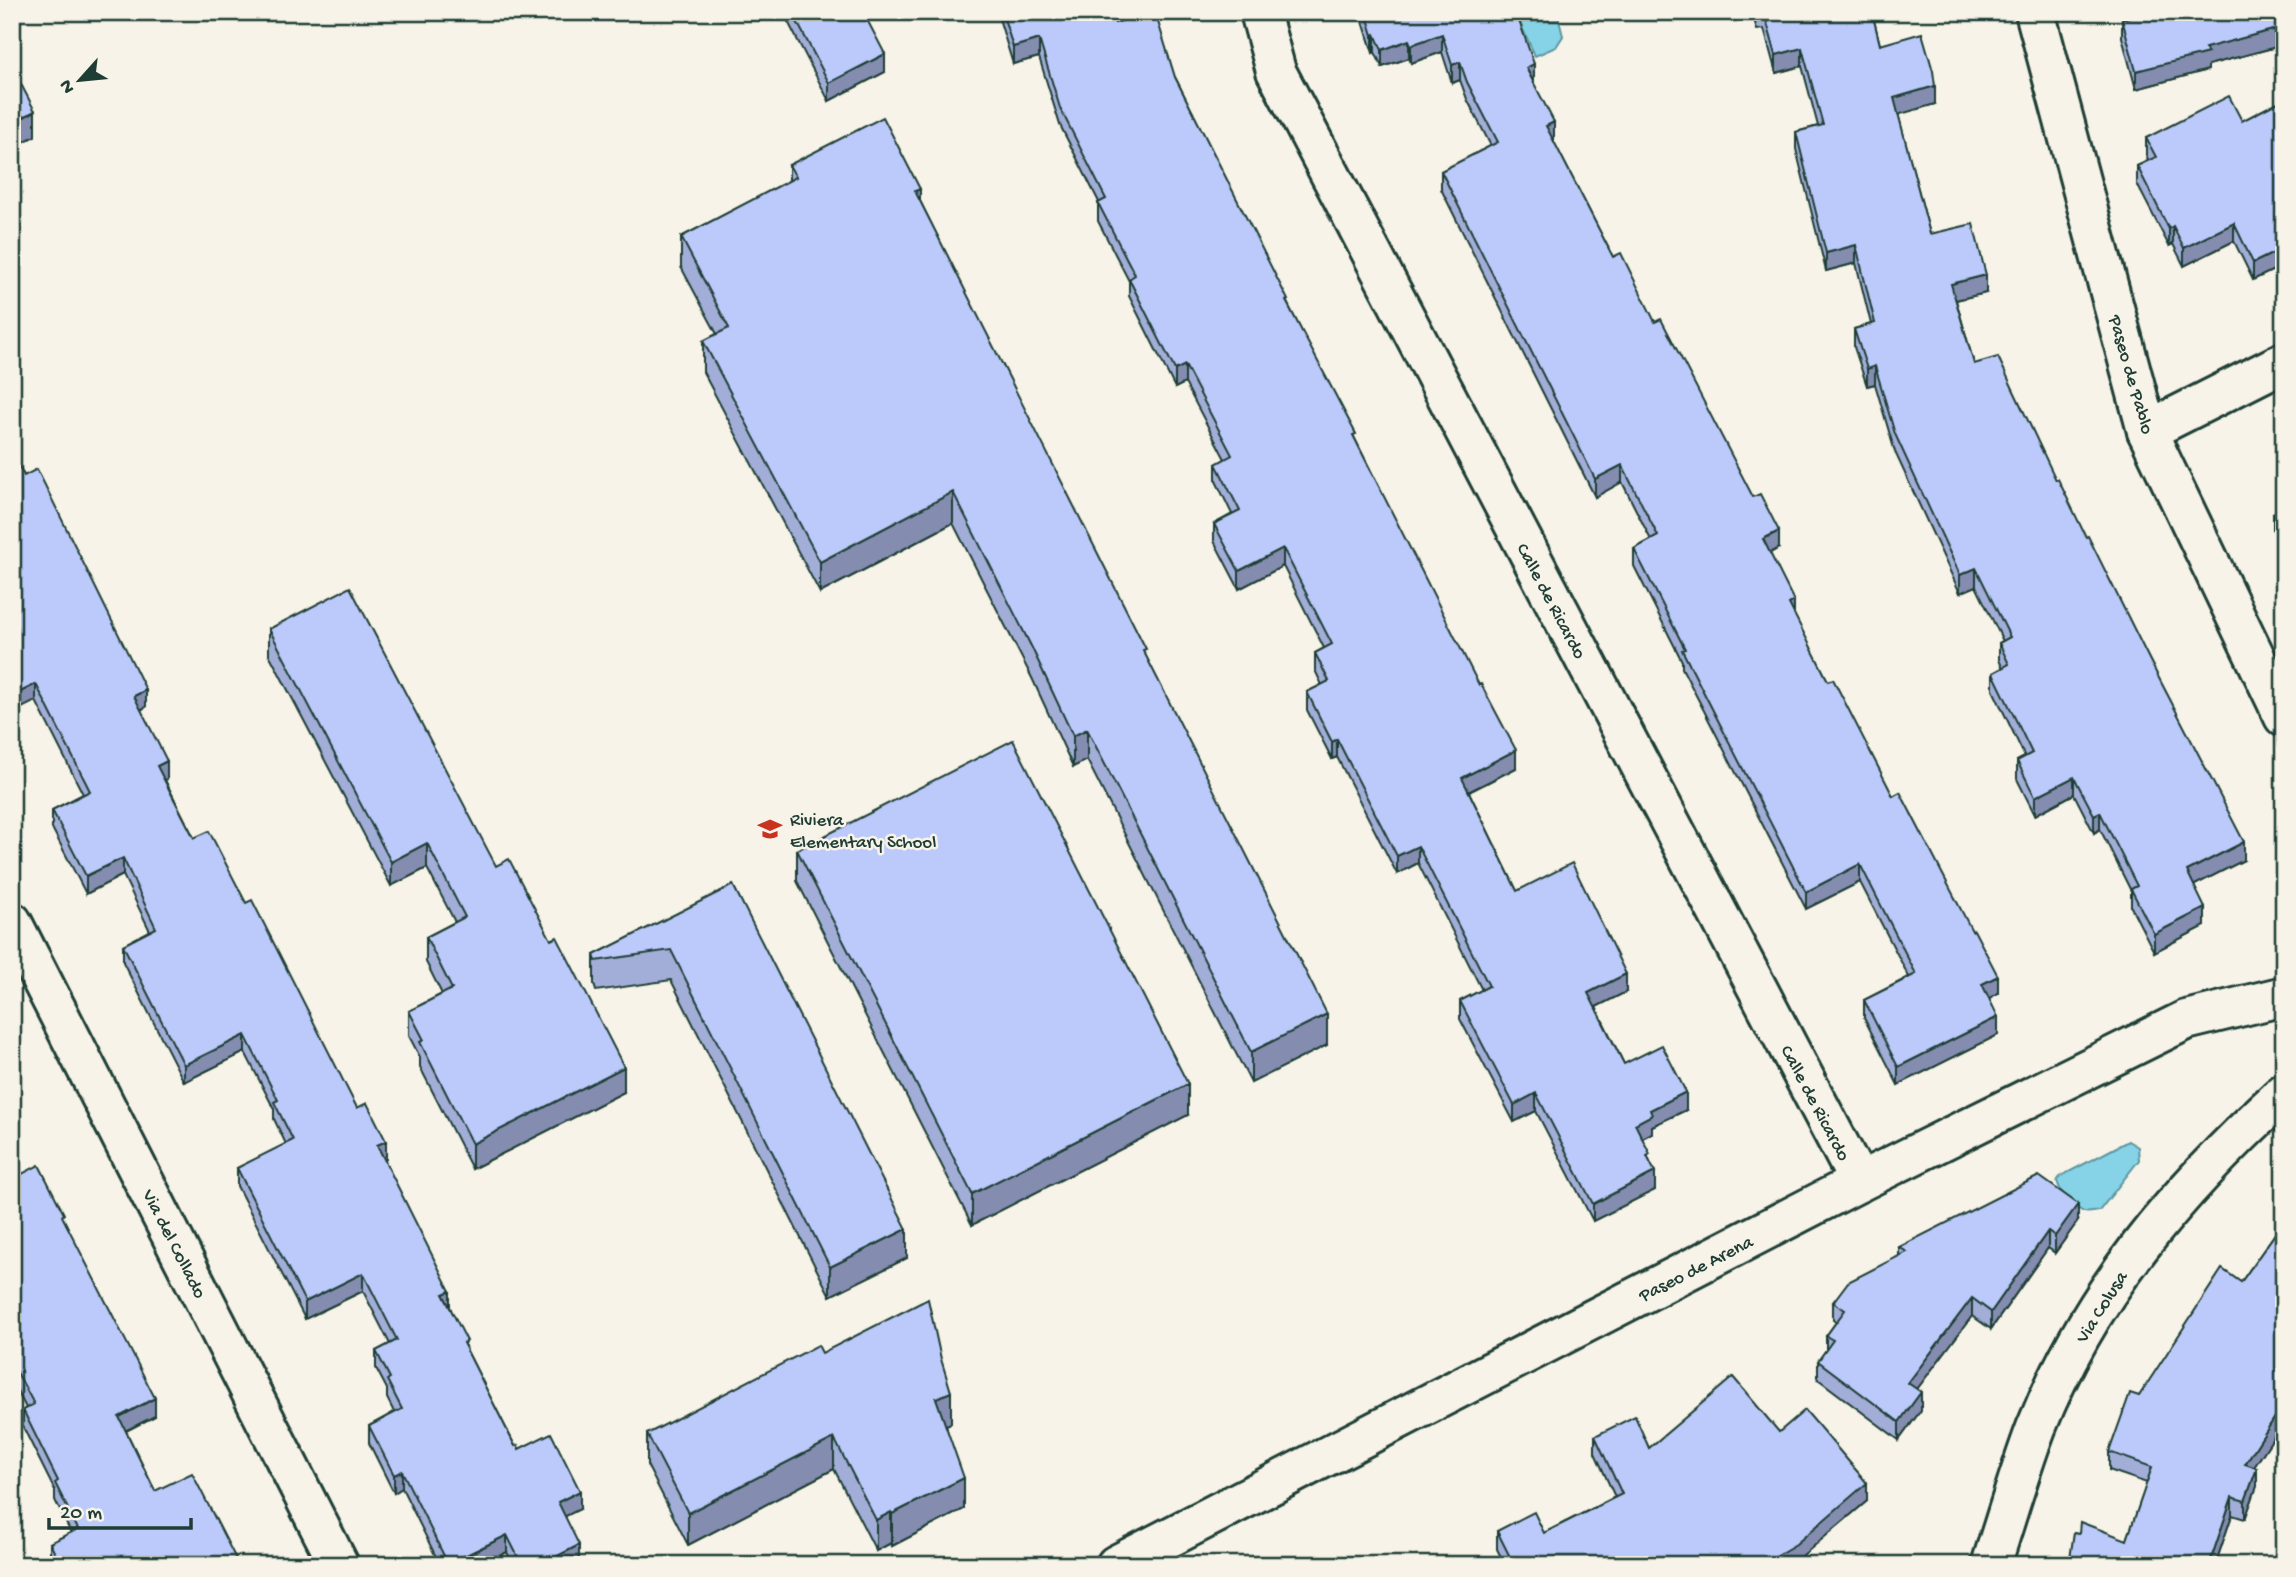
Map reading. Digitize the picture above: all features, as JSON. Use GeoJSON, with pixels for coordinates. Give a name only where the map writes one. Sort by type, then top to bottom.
{"type":"FeatureCollection","features":[{"type":"Feature","properties":{"kind":"street","name":"Calle de Ricardo"},"geometry":{"type":"LineString","coordinates":[[1260,12],[1276,71],[1859,1182]]}},
{"type":"Feature","properties":{"kind":"street","name":"Paseo de Pablo"},"geometry":{"type":"LineString","coordinates":[[2035,12],[2147,431],[2284,717]]}},
{"type":"Feature","properties":{"kind":"street"},"geometry":{"type":"LineString","coordinates":[[2147,431],[2284,362]]}},
{"type":"Feature","properties":{"kind":"street","name":"Via del Collado"},"geometry":{"type":"LineString","coordinates":[[12,922],[339,1565]]}},
{"type":"Feature","properties":{"kind":"street","name":"Paseo de Arena"},"geometry":{"type":"LineString","coordinates":[[1116,1565],[1859,1182],[2186,1020],[2284,996]]}},
{"type":"Feature","properties":{"kind":"street","name":"Via Colusa"},"geometry":{"type":"LineString","coordinates":[[1991,1565],[2036,1428],[2074,1348],[2115,1278],[2169,1209],[2246,1128],[2284,1093]]}},
{"type":"Feature","properties":{"kind":"water"},"geometry":{"type":"Polygon","coordinates":[[[1515,12],[1557,12],[1563,36],[1556,47],[1535,56],[1515,12]]]}},
{"type":"Feature","properties":{"kind":"water"},"geometry":{"type":"Polygon","coordinates":[[[2128,1141],[2138,1147],[2139,1160],[2099,1211],[2088,1213],[2079,1209],[2062,1192],[2057,1181],[2061,1176],[2128,1141]]]}},
{"type":"Feature","properties":{"kind":"building"},"geometry":{"type":"Polygon","coordinates":[[[792,12],[863,12],[885,54],[829,83],[792,12]]]}},
{"type":"Feature","properties":{"kind":"building"},"geometry":{"type":"Polygon","coordinates":[[[1002,12],[1112,12],[1115,23],[1155,12],[1175,77],[1288,300],[1286,301],[1356,434],[1353,435],[1479,685],[1481,684],[1516,750],[1462,778],[1517,891],[1572,863],[1626,974],[1588,993],[1624,1064],[1662,1045],[1686,1092],[1650,1110],[1652,1115],[1635,1124],[1650,1154],[1647,1156],[1655,1172],[1593,1204],[1536,1093],[1514,1105],[1460,1001],[1489,986],[1418,846],[1397,856],[1337,739],[1332,742],[1307,692],[1329,681],[1315,653],[1332,644],[1283,548],[1239,571],[1214,524],[1240,511],[1216,464],[1232,455],[1185,365],[1175,370],[1129,279],[1135,275],[1098,203],[1106,199],[1060,108],[1039,39],[1013,47],[1002,12]]]}},
{"type":"Feature","properties":{"kind":"building"},"geometry":{"type":"Polygon","coordinates":[[[1366,12],[1516,12],[1534,64],[1526,68],[1554,122],[1546,126],[1613,257],[1621,253],[1655,322],[1661,319],[1753,497],[1760,494],[1779,531],[1763,539],[1794,601],[1789,604],[1828,681],[1833,679],[1893,796],[1900,792],[1998,976],[1982,984],[1998,1017],[1898,1067],[1864,1000],[1916,974],[1860,864],[1806,892],[1682,650],[1685,649],[1634,549],[1658,536],[1622,465],[1595,479],[1441,171],[1498,142],[1467,82],[1460,62],[1452,65],[1442,34],[1411,45],[1409,40],[1382,50],[1375,34],[1373,35],[1366,12]]]}},
{"type":"Feature","properties":{"kind":"building"},"geometry":{"type":"Polygon","coordinates":[[[1764,12],[1872,12],[1880,45],[1922,33],[1935,86],[1894,98],[1930,234],[1973,224],[1986,275],[1951,284],[1974,364],[1998,357],[2056,480],[2058,479],[2086,537],[2088,536],[2244,842],[2187,871],[2205,908],[2154,934],[2131,889],[2137,886],[2100,812],[2094,815],[2074,777],[2035,797],[2017,761],[2032,753],[1993,673],[2009,664],[1999,643],[2010,637],[1976,568],[1960,575],[1895,434],[1875,366],[1867,369],[1854,329],[1875,323],[1856,245],[1826,253],[1796,132],[1823,125],[1802,48],[1776,55],[1764,12]]]}},
{"type":"Feature","properties":{"kind":"building"},"geometry":{"type":"Polygon","coordinates":[[[2149,12],[2276,12],[2280,28],[2205,48],[2208,53],[2136,71],[2122,19],[2149,12]]]}},
{"type":"Feature","properties":{"kind":"building"},"geometry":{"type":"Polygon","coordinates":[[[12,67],[35,111],[12,123],[12,67]]]}},
{"type":"Feature","properties":{"kind":"building"},"geometry":{"type":"Polygon","coordinates":[[[2229,96],[2242,121],[2284,99],[2284,248],[2253,263],[2234,223],[2184,248],[2173,226],[2169,229],[2137,166],[2156,157],[2146,138],[2229,96]]]}},
{"type":"Feature","properties":{"kind":"building"},"geometry":{"type":"Polygon","coordinates":[[[883,117],[920,189],[915,191],[1327,1014],[1251,1052],[1087,729],[1073,736],[953,492],[820,562],[703,341],[729,328],[681,237],[796,177],[789,165],[883,117]]]}},
{"type":"Feature","properties":{"kind":"building"},"geometry":{"type":"Polygon","coordinates":[[[12,453],[24,476],[37,469],[146,690],[134,696],[167,761],[157,766],[194,838],[209,831],[246,903],[252,900],[357,1108],[367,1103],[386,1141],[377,1145],[450,1291],[443,1294],[467,1341],[463,1343],[515,1446],[518,1445],[519,1449],[551,1433],[580,1491],[558,1502],[579,1545],[540,1565],[522,1565],[507,1535],[448,1564],[402,1471],[394,1475],[369,1426],[402,1409],[376,1351],[397,1340],[363,1273],[305,1302],[237,1168],[293,1140],[274,1102],[278,1100],[245,1035],[184,1065],[123,945],[156,928],[123,858],[86,876],[52,810],[90,791],[36,684],[12,696],[12,453]]]}},
{"type":"Feature","properties":{"kind":"building"},"geometry":{"type":"Polygon","coordinates":[[[2284,507],[2284,533],[2273,513],[2284,507]]]}},
{"type":"Feature","properties":{"kind":"building"},"geometry":{"type":"Polygon","coordinates":[[[350,587],[496,866],[509,859],[551,940],[557,937],[624,1067],[472,1144],[420,1042],[424,1040],[409,1011],[452,989],[426,937],[465,917],[427,843],[391,862],[269,629],[350,587]]]}},
{"type":"Feature","properties":{"kind":"building"},"geometry":{"type":"Polygon","coordinates":[[[1013,740],[1188,1084],[972,1194],[797,850],[1013,740]]]}},
{"type":"Feature","properties":{"kind":"building"},"geometry":{"type":"Polygon","coordinates":[[[733,885],[907,1229],[830,1267],[671,950],[596,961],[594,955],[733,885]]]}},
{"type":"Feature","properties":{"kind":"building"},"geometry":{"type":"Polygon","coordinates":[[[39,1165],[64,1214],[62,1216],[155,1398],[119,1417],[155,1491],[192,1473],[239,1565],[55,1565],[52,1558],[56,1556],[50,1543],[78,1529],[23,1410],[34,1404],[12,1363],[12,1179],[39,1165]]]}},
{"type":"Feature","properties":{"kind":"building"},"geometry":{"type":"Polygon","coordinates":[[[2039,1176],[2078,1204],[2055,1236],[2048,1231],[1991,1312],[1972,1298],[1908,1383],[1921,1392],[1899,1422],[1818,1361],[1833,1340],[1826,1336],[1845,1310],[1833,1302],[1848,1282],[1907,1252],[1899,1247],[2039,1176]]]}},
{"type":"Feature","properties":{"kind":"building"},"geometry":{"type":"Polygon","coordinates":[[[2284,1221],[2284,1403],[2245,1464],[2257,1468],[2245,1501],[2232,1497],[2209,1565],[2069,1565],[2074,1532],[2079,1533],[2080,1522],[2127,1540],[2152,1467],[2109,1452],[2130,1393],[2139,1396],[2222,1269],[2241,1282],[2284,1221]]]}},
{"type":"Feature","properties":{"kind":"building"},"geometry":{"type":"Polygon","coordinates":[[[928,1299],[951,1392],[936,1398],[964,1478],[876,1520],[834,1438],[688,1513],[647,1434],[818,1345],[822,1353],[928,1299]]]}},
{"type":"Feature","properties":{"kind":"building"},"geometry":{"type":"Polygon","coordinates":[[[1733,1377],[1779,1432],[1805,1410],[1867,1483],[1796,1544],[1774,1557],[1776,1560],[1769,1565],[1514,1565],[1497,1531],[1534,1512],[1544,1533],[1622,1494],[1595,1436],[1635,1416],[1649,1448],[1733,1377]]]}},
{"type":"Feature","properties":{"kind":"place","name":"Riviera Elementary School"},"geometry":{"type":"Point","coordinates":[770,829]}}]}
